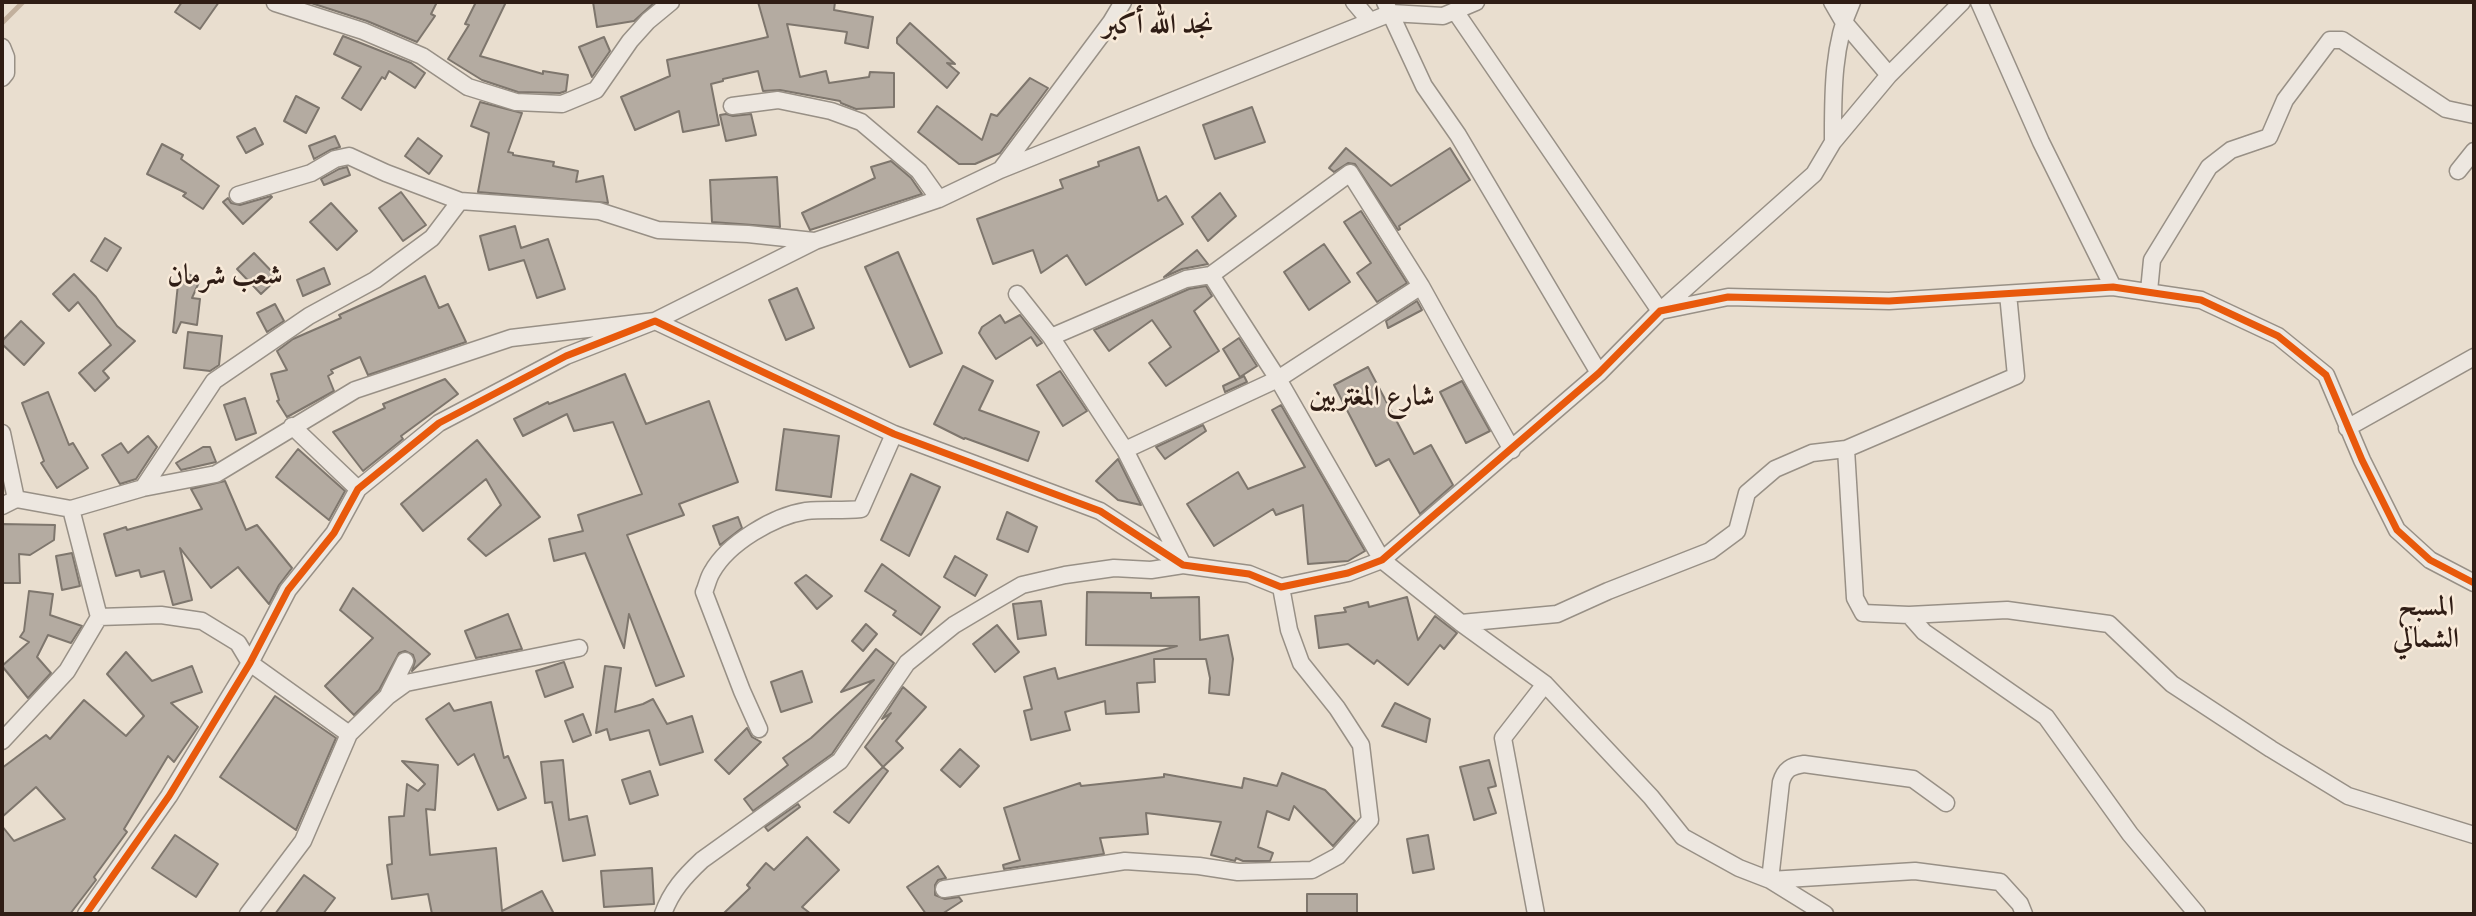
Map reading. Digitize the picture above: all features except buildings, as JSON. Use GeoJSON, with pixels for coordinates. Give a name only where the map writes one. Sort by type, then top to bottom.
{"type":"FeatureCollection","features":[{"type":"Feature","properties":{"kind":"street"},"geometry":{"type":"LineString","coordinates":[[275,3],[363,31],[422,56],[467,87],[516,102],[562,104],[596,90],[630,41],[671,2]]}},
{"type":"Feature","properties":{"kind":"street"},"geometry":{"type":"LineString","coordinates":[[1000,170],[1111,22],[1123,2]]}},
{"type":"Feature","properties":{"kind":"street"},"geometry":{"type":"LineString","coordinates":[[1354,2],[1370,21]]}},
{"type":"Feature","properties":{"kind":"street"},"geometry":{"type":"LineString","coordinates":[[86,914],[169,796],[250,663],[288,590],[334,533],[358,489],[439,423],[566,356],[655,321],[816,241],[939,199],[1000,170],[1370,21],[1388,7],[1443,16],[1476,2]]}},
{"type":"Feature","properties":{"kind":"street"},"geometry":{"type":"LineString","coordinates":[[1832,2],[1843,21],[1889,75]]}},
{"type":"Feature","properties":{"kind":"street"},"geometry":{"type":"LineString","coordinates":[[1833,142],[1836,63],[1843,21],[1852,2]]}},
{"type":"Feature","properties":{"kind":"street"},"geometry":{"type":"LineString","coordinates":[[663,914],[668,900],[684,877],[702,860],[840,761],[907,663],[954,625],[1022,586],[1065,575],[1114,568],[1150,570],[1183,565],[1249,574],[1281,587],[1348,573],[1381,560],[1599,373],[1660,311],[1814,174],[1833,142],[1889,75],[1962,2]]}},
{"type":"Feature","properties":{"kind":"street"},"geometry":{"type":"LineString","coordinates":[[1979,2],[2041,142],[2113,287]]}},
{"type":"Feature","properties":{"kind":"street"},"geometry":{"type":"LineString","coordinates":[[1388,7],[1424,86],[1458,135],[1599,373]]}},
{"type":"Feature","properties":{"kind":"street"},"geometry":{"type":"LineString","coordinates":[[1455,11],[1660,311]]}},
{"type":"Feature","properties":{"kind":"street"},"geometry":{"type":"LineString","coordinates":[[2149,291],[2152,260],[2209,167],[2231,150],[2269,137],[2285,100],[2330,40],[2342,40],[2446,109],[2474,115]]}},
{"type":"Feature","properties":{"kind":"street"},"geometry":{"type":"LineString","coordinates":[[2,47],[6,57],[6,74],[2,78]]}},
{"type":"Feature","properties":{"kind":"street"},"geometry":{"type":"LineString","coordinates":[[732,106],[778,100],[831,111],[861,122],[919,171],[939,199]]}},
{"type":"Feature","properties":{"kind":"street"},"geometry":{"type":"LineString","coordinates":[[2458,172],[2474,151]]}},
{"type":"Feature","properties":{"kind":"street"},"geometry":{"type":"LineString","coordinates":[[238,195],[311,173],[335,159],[349,156],[460,201],[599,211],[658,230],[748,234],[816,241]]}},
{"type":"Feature","properties":{"kind":"street"},"geometry":{"type":"LineString","coordinates":[[1051,337],[1186,279],[1211,275],[1350,173],[1421,286],[1512,450]]}},
{"type":"Feature","properties":{"kind":"street"},"geometry":{"type":"LineString","coordinates":[[143,488],[214,381],[309,316],[375,281],[432,238],[460,201]]}},
{"type":"Feature","properties":{"kind":"street"},"geometry":{"type":"LineString","coordinates":[[1211,275],[1278,379],[1381,560],[1545,684],[1651,797],[1683,837],[1739,868],[1770,880],[1825,914]]}},
{"type":"Feature","properties":{"kind":"street"},"geometry":{"type":"LineString","coordinates":[[1125,450],[1278,379],[1421,286]]}},
{"type":"Feature","properties":{"kind":"street"},"geometry":{"type":"LineString","coordinates":[[1660,311],[1728,298],[1889,301],[2113,287],[2201,300],[2278,336],[2326,374],[2347,428],[2397,530],[2430,560],[2474,583]]}},
{"type":"Feature","properties":{"kind":"street"},"geometry":{"type":"LineString","coordinates":[[1017,294],[1051,337],[1125,450],[1183,565]]}},
{"type":"Feature","properties":{"kind":"street"},"geometry":{"type":"LineString","coordinates":[[1461,623],[1557,614],[1710,551],[1737,531],[1747,493],[1775,469],[1811,453],[1846,449],[2016,376],[2008,294]]}},
{"type":"Feature","properties":{"kind":"street"},"geometry":{"type":"LineString","coordinates":[[2,433],[9,503],[71,509],[143,488],[216,474],[355,390],[511,338],[655,321],[894,434],[1100,511],[1183,565]]}},
{"type":"Feature","properties":{"kind":"street"},"geometry":{"type":"LineString","coordinates":[[2347,428],[2474,357]]}},
{"type":"Feature","properties":{"kind":"street"},"geometry":{"type":"LineString","coordinates":[[292,426],[358,489]]}},
{"type":"Feature","properties":{"kind":"street"},"geometry":{"type":"LineString","coordinates":[[759,729],[704,592],[712,571],[731,551],[762,527],[786,515],[809,511],[839,512],[860,509],[894,434]]}},
{"type":"Feature","properties":{"kind":"street"},"geometry":{"type":"LineString","coordinates":[[1846,449],[1855,598],[1863,613],[1909,615],[2007,610],[2109,624],[2172,684],[2348,796],[2474,835]]}},
{"type":"Feature","properties":{"kind":"street"},"geometry":{"type":"LineString","coordinates":[[2,741],[67,671],[99,617],[71,509]]}},
{"type":"Feature","properties":{"kind":"street"},"geometry":{"type":"LineString","coordinates":[[944,888],[1125,861],[1199,866],[1238,872],[1312,870],[1338,856],[1370,820],[1361,745],[1337,708],[1301,663],[1289,629],[1281,587]]}},
{"type":"Feature","properties":{"kind":"street"},"geometry":{"type":"LineString","coordinates":[[99,617],[162,615],[202,621],[238,643],[250,663],[349,734]]}},
{"type":"Feature","properties":{"kind":"street"},"geometry":{"type":"LineString","coordinates":[[1909,615],[1924,632],[2046,717],[2130,834],[2197,914]]}},
{"type":"Feature","properties":{"kind":"street"},"geometry":{"type":"LineString","coordinates":[[248,914],[303,841],[349,734],[388,696],[406,683],[579,648]]}},
{"type":"Feature","properties":{"kind":"street"},"geometry":{"type":"LineString","coordinates":[[388,696],[405,661]]}},
{"type":"Feature","properties":{"kind":"street"},"geometry":{"type":"LineString","coordinates":[[1536,914],[1503,738],[1545,684]]}},
{"type":"Feature","properties":{"kind":"street"},"geometry":{"type":"LineString","coordinates":[[1770,880],[1781,782],[1785,771],[1793,766],[1804,764],[1913,779],[1946,803]]}},
{"type":"Feature","properties":{"kind":"street"},"geometry":{"type":"LineString","coordinates":[[1770,880],[1915,871],[2000,882],[2020,904],[2024,914]]}},
{"type":"Feature","properties":{"kind":"waterway"},"geometry":{"type":"LineString","coordinates":[[2,23],[23,2]]}},
{"type":"Feature","properties":{"kind":"cycle path"},"geometry":{"type":"LineString","coordinates":[[86,914],[169,796],[250,663],[288,590],[334,533],[358,489],[439,423],[566,356],[655,321],[894,434],[1100,511],[1183,565],[1249,574],[1281,587],[1348,573],[1382,560],[1599,373],[1660,311],[1728,297],[1889,301],[2113,287],[2201,300],[2278,336],[2326,375],[2362,460],[2397,530],[2430,560],[2474,583]]}},
{"type":"Feature","properties":{"kind":"district","name":"نجد الله أكبر"},"geometry":{"type":"Point","coordinates":[1158,27]}},
{"type":"Feature","properties":{"kind":"district","name":"شعب شرمان"},"geometry":{"type":"Point","coordinates":[225,278]}},
{"type":"Feature","properties":{"kind":"district","name":"شارع المغتربين"},"geometry":{"type":"Point","coordinates":[1372,399]}},
{"type":"Feature","properties":{"kind":"district","name":"المسبح الشمالي"},"geometry":{"type":"Point","coordinates":[2426,625]}}]}
